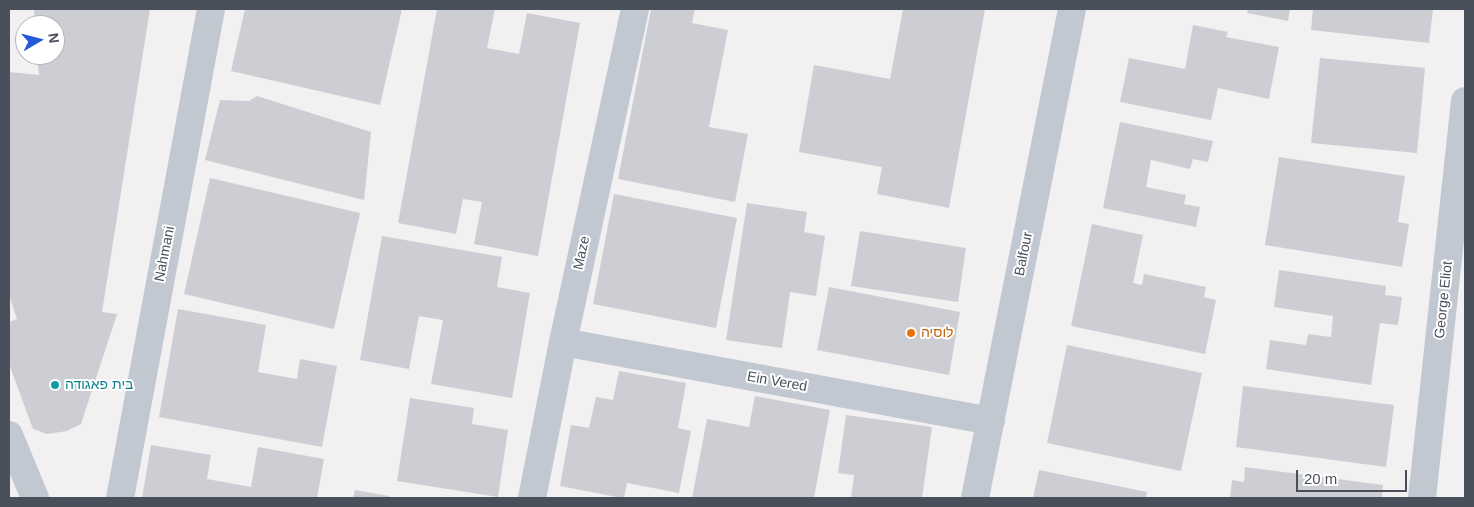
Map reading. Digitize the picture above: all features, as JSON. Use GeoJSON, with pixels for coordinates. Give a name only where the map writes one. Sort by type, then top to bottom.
{"type":"FeatureCollection","features":[{"type":"Feature","properties":{"kind":"street","name":"Nahmani"},"geometry":{"type":"LineString","coordinates":[[120,498],[211,9]]}},
{"type":"Feature","properties":{"kind":"street","name":"Maze"},"geometry":{"type":"LineString","coordinates":[[532,498],[563,342],[635,9]]}},
{"type":"Feature","properties":{"kind":"street","name":"Balfour"},"geometry":{"type":"LineString","coordinates":[[976,498],[1072,9]]}},
{"type":"Feature","properties":{"kind":"street","name":"George Eliot"},"geometry":{"type":"LineString","coordinates":[[1422,498],[1465,101]]}},
{"type":"Feature","properties":{"kind":"street","name":"Ein Vered"},"geometry":{"type":"LineString","coordinates":[[563,342],[991,421]]}},
{"type":"Feature","properties":{"kind":"street"},"geometry":{"type":"LineString","coordinates":[[9,435],[35,498]]}},
{"type":"Feature","properties":{"kind":"building"},"geometry":{"type":"Polygon","coordinates":[[[34,9],[150,9],[102,312],[117,314],[81,424],[67,431],[47,434],[33,429],[9,364],[9,322],[17,319],[9,295],[9,72],[39,75],[38,65],[65,65],[65,15],[34,15],[34,9]]]}},
{"type":"Feature","properties":{"kind":"building"},"geometry":{"type":"Polygon","coordinates":[[[245,9],[402,9],[380,105],[231,71],[245,9]]]}},
{"type":"Feature","properties":{"kind":"building"},"geometry":{"type":"Polygon","coordinates":[[[437,9],[495,9],[487,48],[519,54],[527,13],[580,23],[538,256],[474,244],[482,202],[463,199],[456,234],[398,223],[437,9]]]}},
{"type":"Feature","properties":{"kind":"building"},"geometry":{"type":"Polygon","coordinates":[[[651,9],[695,9],[692,23],[728,30],[709,127],[748,134],[735,202],[618,179],[651,9]]]}},
{"type":"Feature","properties":{"kind":"building"},"geometry":{"type":"Polygon","coordinates":[[[903,9],[985,9],[949,208],[877,194],[882,167],[799,152],[814,65],[890,79],[903,9]]]}},
{"type":"Feature","properties":{"kind":"building"},"geometry":{"type":"Polygon","coordinates":[[[1248,9],[1290,9],[1288,21],[1247,13],[1248,9]]]}},
{"type":"Feature","properties":{"kind":"building"},"geometry":{"type":"Polygon","coordinates":[[[1313,9],[1433,9],[1429,43],[1311,30],[1313,9]]]}},
{"type":"Feature","properties":{"kind":"building"},"geometry":{"type":"Polygon","coordinates":[[[1193,25],[1228,32],[1226,37],[1279,47],[1269,99],[1218,88],[1211,120],[1120,102],[1129,58],[1185,69],[1193,25]]]}},
{"type":"Feature","properties":{"kind":"building"},"geometry":{"type":"Polygon","coordinates":[[[1320,58],[1425,68],[1417,153],[1311,143],[1320,58]]]}},
{"type":"Feature","properties":{"kind":"building"},"geometry":{"type":"Polygon","coordinates":[[[257,96],[371,132],[364,200],[205,160],[220,100],[249,101],[257,96]]]}},
{"type":"Feature","properties":{"kind":"building"},"geometry":{"type":"Polygon","coordinates":[[[1120,122],[1213,141],[1208,162],[1193,159],[1190,169],[1151,160],[1146,187],[1186,195],[1184,204],[1200,207],[1196,227],[1103,208],[1120,122]]]}},
{"type":"Feature","properties":{"kind":"building"},"geometry":{"type":"Polygon","coordinates":[[[1279,157],[1405,176],[1398,222],[1409,224],[1402,267],[1265,245],[1279,157]]]}},
{"type":"Feature","properties":{"kind":"building"},"geometry":{"type":"Polygon","coordinates":[[[210,178],[360,213],[334,329],[184,294],[210,178]]]}},
{"type":"Feature","properties":{"kind":"building"},"geometry":{"type":"Polygon","coordinates":[[[614,194],[737,218],[716,328],[593,304],[614,194]]]}},
{"type":"Feature","properties":{"kind":"building"},"geometry":{"type":"Polygon","coordinates":[[[747,203],[807,212],[804,232],[825,236],[816,296],[790,292],[782,348],[726,340],[747,203]]]}},
{"type":"Feature","properties":{"kind":"building"},"geometry":{"type":"Polygon","coordinates":[[[1092,224],[1143,235],[1133,283],[1142,285],[1144,274],[1206,287],[1204,297],[1216,300],[1205,354],[1071,326],[1092,224]]]}},
{"type":"Feature","properties":{"kind":"building"},"geometry":{"type":"Polygon","coordinates":[[[860,231],[966,248],[958,302],[851,286],[860,231]]]}},
{"type":"Feature","properties":{"kind":"building"},"geometry":{"type":"Polygon","coordinates":[[[382,236],[502,257],[497,287],[530,293],[512,398],[431,384],[443,320],[419,316],[409,369],[360,360],[382,236]]]}},
{"type":"Feature","properties":{"kind":"building"},"geometry":{"type":"Polygon","coordinates":[[[1279,270],[1386,286],[1385,295],[1402,297],[1398,325],[1380,323],[1371,385],[1266,369],[1270,340],[1306,345],[1308,334],[1331,337],[1333,316],[1274,307],[1279,270]]]}},
{"type":"Feature","properties":{"kind":"building"},"geometry":{"type":"Polygon","coordinates":[[[829,287],[960,312],[949,375],[817,350],[829,287]]]}},
{"type":"Feature","properties":{"kind":"building"},"geometry":{"type":"Polygon","coordinates":[[[178,309],[266,325],[258,372],[297,379],[300,359],[337,366],[322,447],[159,417],[178,309]]]}},
{"type":"Feature","properties":{"kind":"building"},"geometry":{"type":"Polygon","coordinates":[[[1067,345],[1202,373],[1181,471],[1047,443],[1067,345]]]}},
{"type":"Feature","properties":{"kind":"building"},"geometry":{"type":"Polygon","coordinates":[[[619,371],[686,383],[678,428],[691,431],[679,493],[627,483],[624,498],[622,498],[560,486],[571,425],[589,428],[596,397],[613,400],[619,371]]]}},
{"type":"Feature","properties":{"kind":"building"},"geometry":{"type":"Polygon","coordinates":[[[1243,386],[1394,405],[1386,467],[1236,447],[1243,386]]]}},
{"type":"Feature","properties":{"kind":"building"},"geometry":{"type":"Polygon","coordinates":[[[755,396],[830,410],[814,498],[692,498],[707,419],[749,427],[755,396]]]}},
{"type":"Feature","properties":{"kind":"building"},"geometry":{"type":"Polygon","coordinates":[[[410,398],[474,408],[472,424],[508,430],[498,497],[397,481],[410,398]]]}},
{"type":"Feature","properties":{"kind":"building"},"geometry":{"type":"Polygon","coordinates":[[[846,415],[932,427],[922,498],[851,498],[854,475],[838,473],[846,415]]]}},
{"type":"Feature","properties":{"kind":"building"},"geometry":{"type":"Polygon","coordinates":[[[151,445],[211,455],[207,479],[251,487],[258,447],[324,459],[317,498],[142,498],[151,445]]]}},
{"type":"Feature","properties":{"kind":"building"},"geometry":{"type":"Polygon","coordinates":[[[1245,467],[1383,485],[1382,498],[1230,498],[1232,480],[1244,482],[1245,467]]]}},
{"type":"Feature","properties":{"kind":"building"},"geometry":{"type":"Polygon","coordinates":[[[1039,470],[1147,492],[1146,498],[1033,498],[1039,470]]]}},
{"type":"Feature","properties":{"kind":"building"},"geometry":{"type":"Polygon","coordinates":[[[355,490],[389,496],[389,498],[353,498],[355,490]]]}},
{"type":"Feature","properties":{"kind":"place","name":"לוסיה"},"geometry":{"type":"Point","coordinates":[911,333]}},
{"type":"Feature","properties":{"kind":"place","name":"בית פאגודה"},"geometry":{"type":"Point","coordinates":[55,385]}}]}
